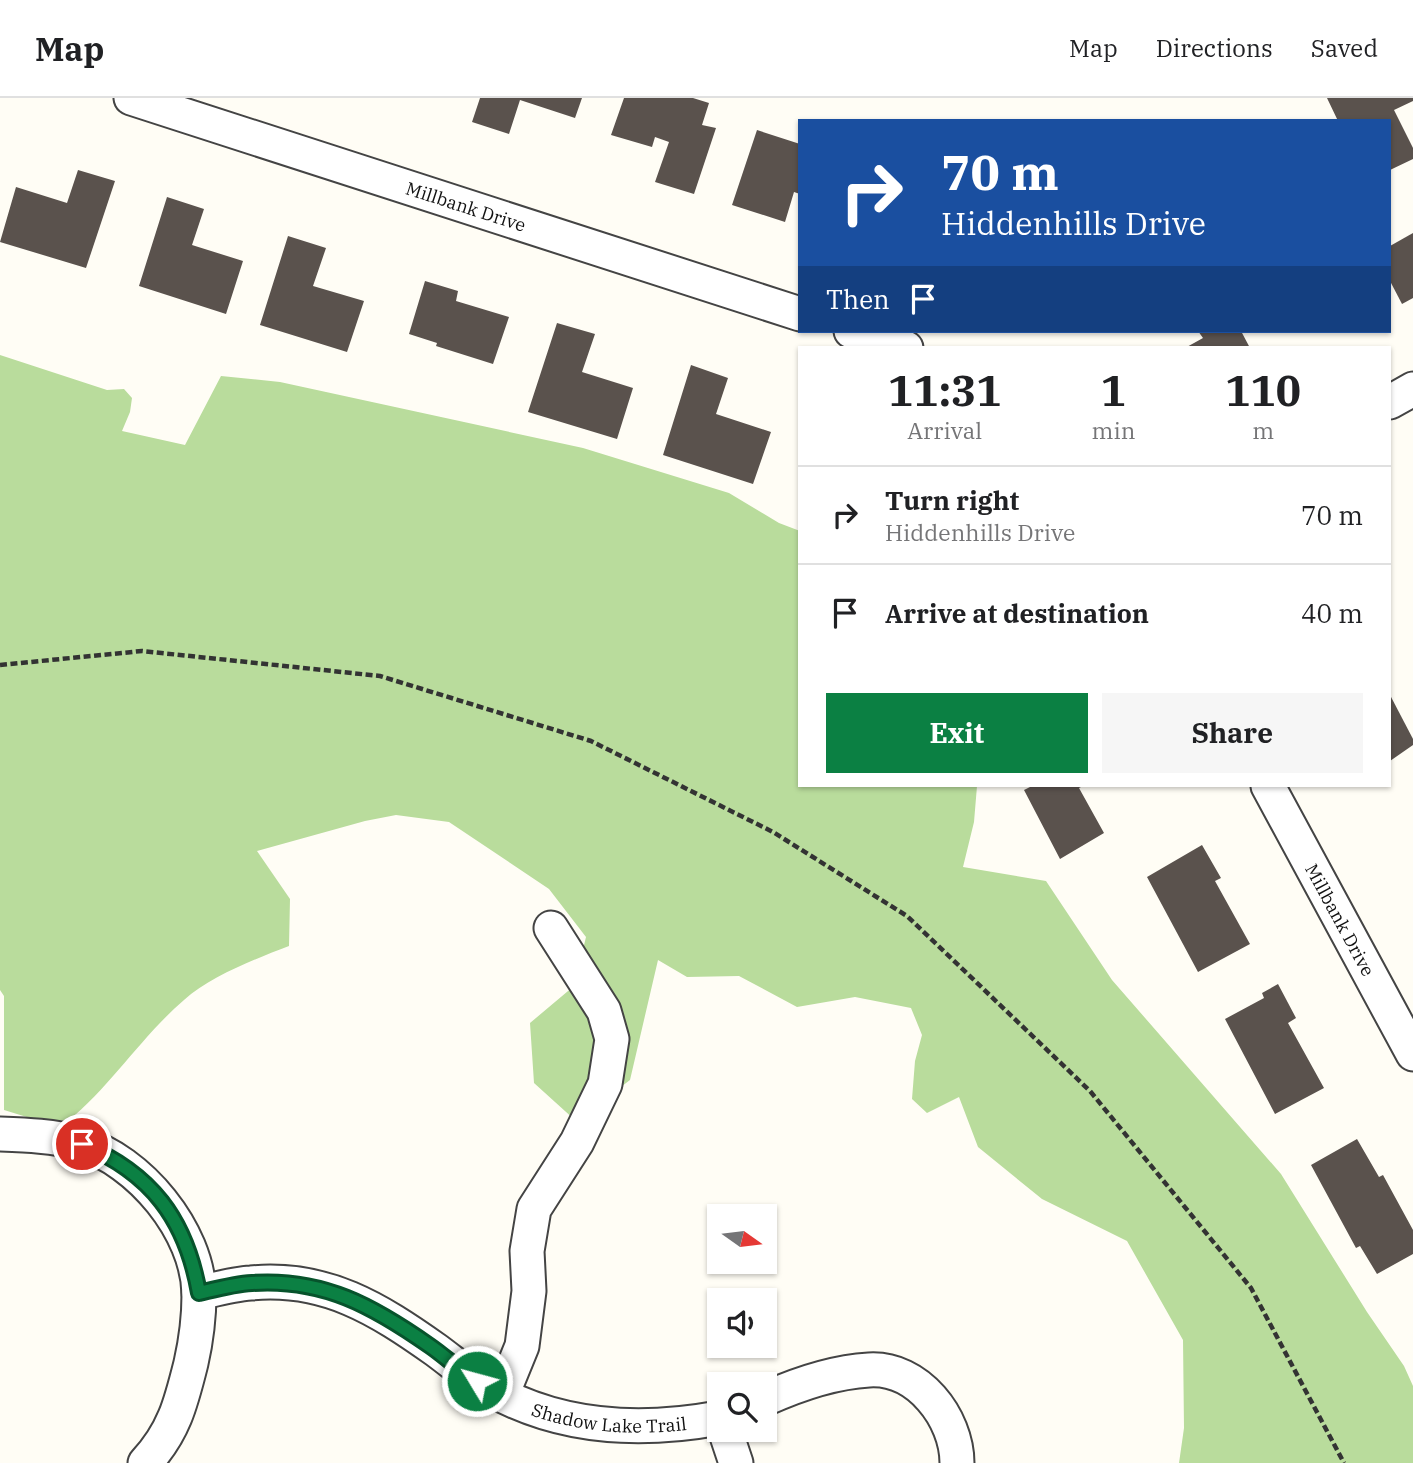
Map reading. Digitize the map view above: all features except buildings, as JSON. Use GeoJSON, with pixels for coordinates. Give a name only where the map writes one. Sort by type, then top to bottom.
{"type":"FeatureCollection","features":[{"type":"Feature","properties":{"kind":"street","name":"Millbank Drive"},"geometry":{"type":"LineString","coordinates":[[131,98],[798,313]]}},
{"type":"Feature","properties":{"kind":"street"},"geometry":{"type":"LineString","coordinates":[[857,333],[899,346]]}},
{"type":"Feature","properties":{"kind":"street"},"geometry":{"type":"LineString","coordinates":[[1391,401],[1413,389]]}},
{"type":"Feature","properties":{"kind":"street","name":"Millbank Drive"},"geometry":{"type":"LineString","coordinates":[[1269,787],[1413,1054]]}},
{"type":"Feature","properties":{"kind":"street"},"geometry":{"type":"LineString","coordinates":[[502,1395],[522,1346],[529,1291],[527,1251],[534,1209],[577,1142],[605,1084],[612,1039],[604,1010],[551,928]]}},
{"type":"Feature","properties":{"kind":"street"},"geometry":{"type":"LineString","coordinates":[[0,1134],[52,1137],[82,1144],[110,1156],[134,1173],[165,1206],[182,1234],[194,1264],[199,1293],[194,1348],[173,1426],[160,1447],[145,1463]]}},
{"type":"Feature","properties":{"kind":"street","name":"Shadow Lake Trail"},"geometry":{"type":"LineString","coordinates":[[199,1293],[250,1283],[287,1282],[323,1288],[346,1295],[389,1317],[443,1355],[460,1371],[502,1395],[536,1410],[577,1421],[634,1427],[676,1426],[707,1420]]}},
{"type":"Feature","properties":{"kind":"street"},"geometry":{"type":"LineString","coordinates":[[777,1395],[822,1379],[871,1370],[892,1374],[915,1384],[939,1406],[950,1427],[957,1450],[957,1463]]}},
{"type":"Feature","properties":{"kind":"street"},"geometry":{"type":"LineString","coordinates":[[729,1442],[736,1463]]}},
{"type":"Feature","properties":{"kind":"path"},"geometry":{"type":"LineString","coordinates":[[0,665],[142,652],[380,676],[591,741],[773,832],[906,916],[1090,1091],[1251,1288],[1344,1463]]}},
{"type":"Feature","properties":{"kind":"green space"},"geometry":{"type":"Polygon","coordinates":[[[0,355],[107,390],[124,389],[132,398],[130,412],[122,431],[185,445],[221,376],[280,382],[583,448],[729,493],[779,523],[798,530],[798,787],[977,787],[974,822],[963,867],[1046,881],[1112,980],[1281,1174],[1404,1366],[1413,1386],[1413,1463],[1179,1463],[1184,1428],[1183,1340],[1127,1241],[1042,1199],[978,1147],[959,1097],[927,1113],[912,1099],[915,1061],[922,1035],[911,1008],[855,997],[797,1007],[739,976],[687,977],[658,960],[630,1080],[576,1121],[534,1083],[530,1023],[574,986],[586,937],[549,889],[449,822],[396,815],[257,851],[290,899],[289,946],[234,969],[195,991],[168,1014],[98,1093],[68,1121],[30,1118],[4,1110],[4,996],[0,990],[0,355]]]}},
{"type":"Feature","properties":{"kind":"route"},"geometry":{"type":"LineString","coordinates":[[82,1144],[110,1156],[134,1173],[165,1206],[182,1234],[194,1264],[199,1293],[250,1283],[287,1282],[346,1295],[389,1317],[477,1381]]}}]}
